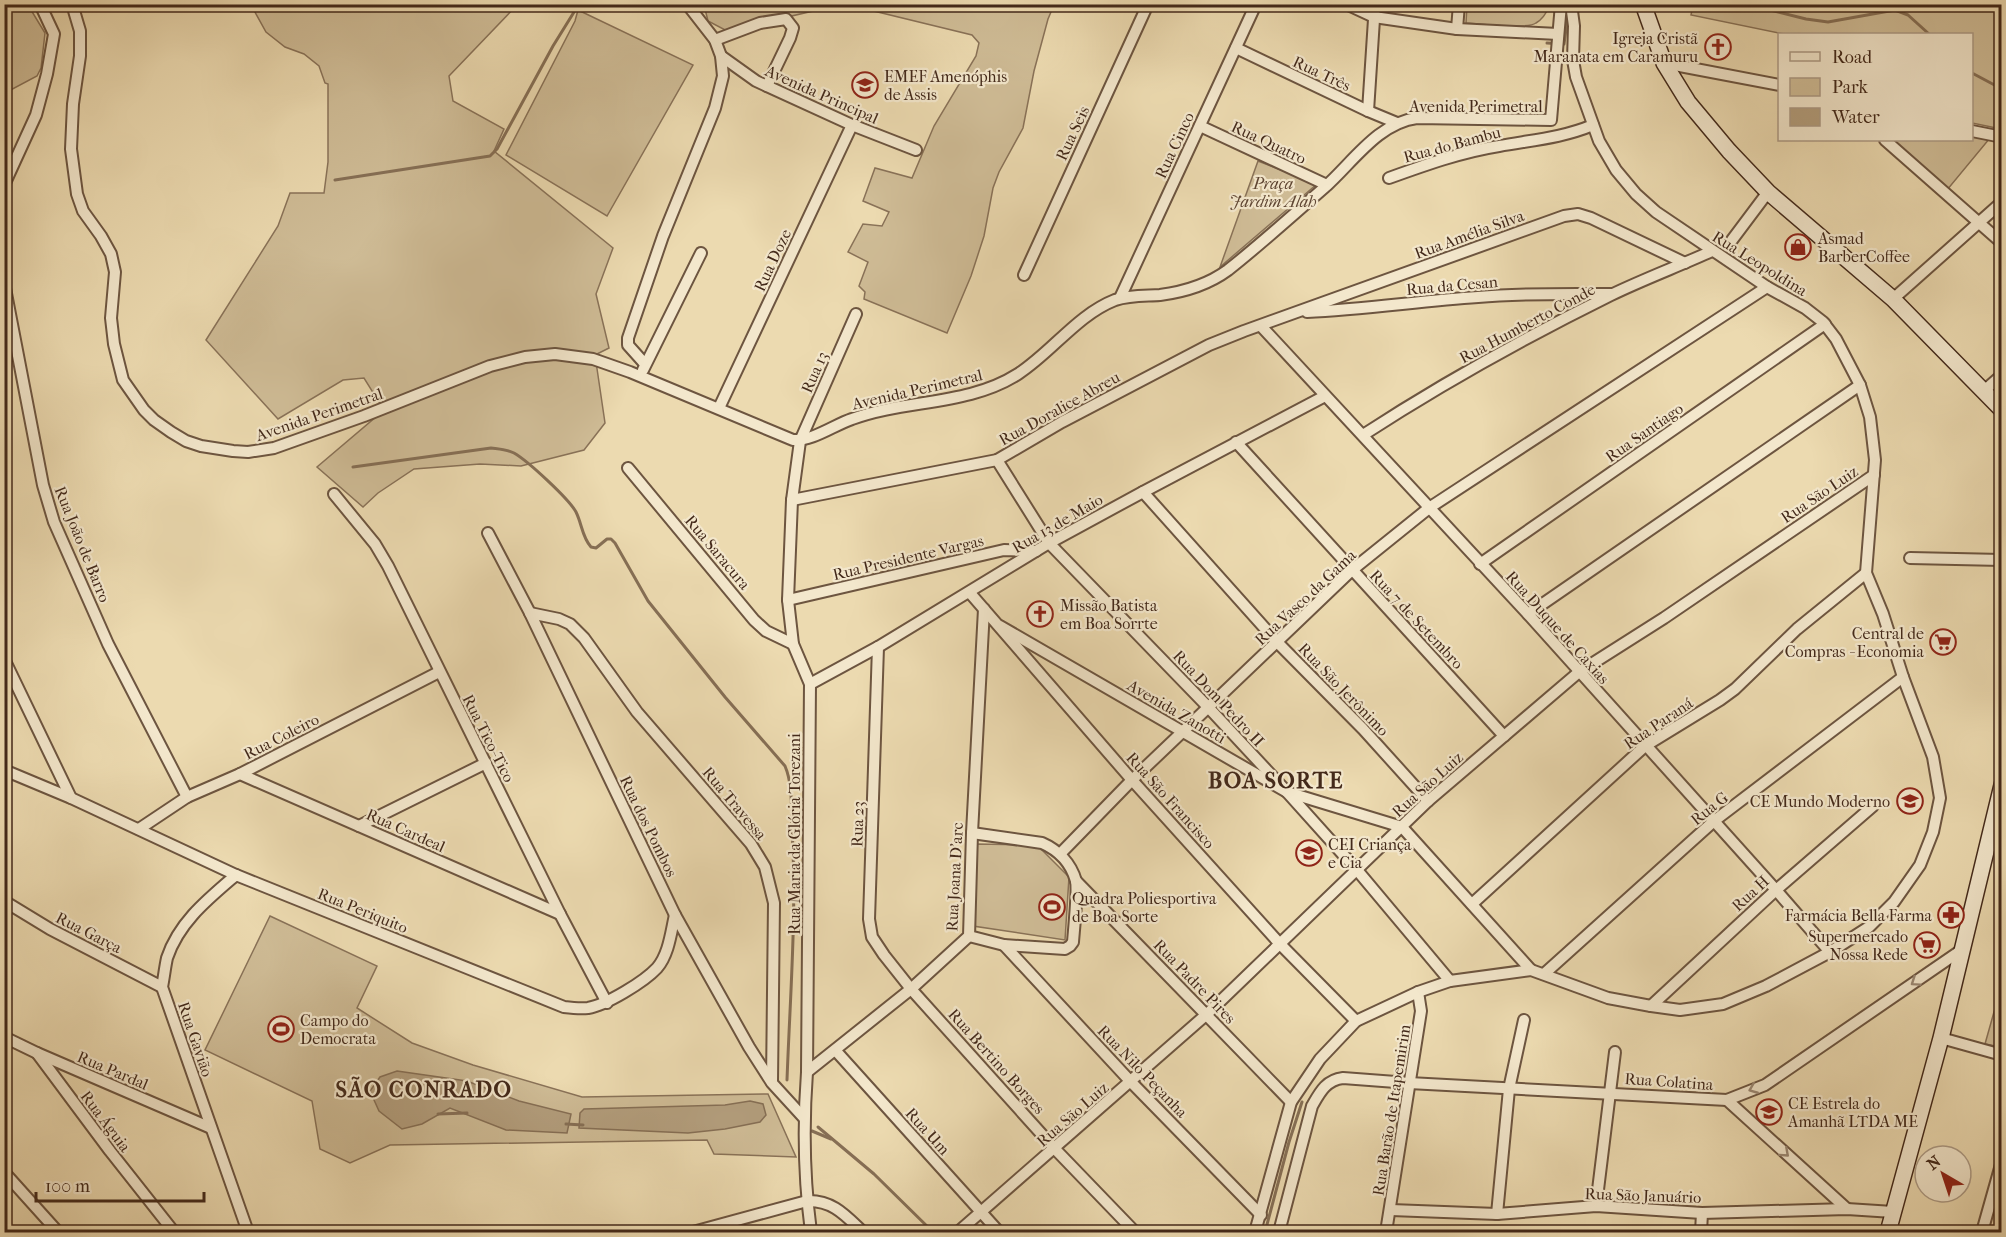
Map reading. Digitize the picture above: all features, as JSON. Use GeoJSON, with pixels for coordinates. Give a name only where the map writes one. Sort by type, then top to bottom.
{"type":"FeatureCollection","features":[{"type":"Feature","properties":{"kind":"street"},"geometry":{"type":"LineString","coordinates":[[4,185],[36,115],[47,74],[54,34],[40,4]]}},
{"type":"Feature","properties":{"kind":"street","name":"Avenida Perimetral"},"geometry":{"type":"LineString","coordinates":[[72,4],[80,31],[80,56],[73,104],[71,148],[76,194],[83,211],[111,254],[115,272],[111,318],[116,354],[123,380],[154,420],[186,441],[201,446],[248,452],[274,448],[364,416],[490,366],[525,357],[570,355],[593,359],[719,408],[789,439],[800,441],[846,421],[874,412],[963,396],[1004,383],[1033,363],[1084,319],[1113,301],[1193,287],[1226,271],[1327,185],[1377,137],[1397,123],[1417,118],[1551,120],[1561,4]]}},
{"type":"Feature","properties":{"kind":"street"},"geometry":{"type":"LineString","coordinates":[[645,364],[628,345],[628,338],[663,236],[715,108],[723,76],[721,56],[715,40],[687,4]]}},
{"type":"Feature","properties":{"kind":"street","name":"Rua Cinco"},"geometry":{"type":"LineString","coordinates":[[1120,298],[1256,4]]}},
{"type":"Feature","properties":{"kind":"street"},"geometry":{"type":"LineString","coordinates":[[1346,4],[1374,17],[1457,29],[1558,34]]}},
{"type":"Feature","properties":{"kind":"street"},"geometry":{"type":"LineString","coordinates":[[1368,111],[1375,4]]}},
{"type":"Feature","properties":{"kind":"street"},"geometry":{"type":"LineString","coordinates":[[1457,29],[1459,4]]}},
{"type":"Feature","properties":{"kind":"street","name":"Rua Leopoldina"},"geometry":{"type":"LineString","coordinates":[[1571,4],[1574,26],[1574,67],[1579,87],[1593,125],[1611,163],[1636,194],[1656,212],[1767,287],[1805,308],[1825,324],[1836,339],[1860,386],[1873,430],[1875,460],[1866,573]]}},
{"type":"Feature","properties":{"kind":"street"},"geometry":{"type":"LineString","coordinates":[[1643,4],[1664,63],[1688,102],[1728,151],[1768,192],[1893,299],[2001,410]]}},
{"type":"Feature","properties":{"kind":"street","name":"Rua Seis"},"geometry":{"type":"LineString","coordinates":[[1024,275],[1146,5]]}},
{"type":"Feature","properties":{"kind":"street"},"geometry":{"type":"LineString","coordinates":[[715,40],[760,23],[786,19],[793,28],[767,86]]}},
{"type":"Feature","properties":{"kind":"street","name":"Rua Três"},"geometry":{"type":"LineString","coordinates":[[1236,48],[1397,123]]}},
{"type":"Feature","properties":{"kind":"street","name":"Avenida Principal"},"geometry":{"type":"LineString","coordinates":[[721,56],[756,81],[852,125],[916,150]]}},
{"type":"Feature","properties":{"kind":"street"},"geometry":{"type":"LineString","coordinates":[[1664,63],[1778,85]]}},
{"type":"Feature","properties":{"kind":"street","name":"Rua Doze"},"geometry":{"type":"LineString","coordinates":[[719,408],[852,125]]}},
{"type":"Feature","properties":{"kind":"street","name":"Rua do Bambu"},"geometry":{"type":"LineString","coordinates":[[1389,178],[1464,153],[1561,137],[1593,125]]}},
{"type":"Feature","properties":{"kind":"street","name":"Rua Quatro"},"geometry":{"type":"LineString","coordinates":[[1200,126],[1327,185]]}},
{"type":"Feature","properties":{"kind":"street"},"geometry":{"type":"LineString","coordinates":[[1973,131],[2001,137]]}},
{"type":"Feature","properties":{"kind":"street"},"geometry":{"type":"LineString","coordinates":[[1886,141],[1979,221],[2001,243]]}},
{"type":"Feature","properties":{"kind":"street"},"geometry":{"type":"LineString","coordinates":[[1732,240],[1768,192]]}},
{"type":"Feature","properties":{"kind":"street"},"geometry":{"type":"LineString","coordinates":[[1893,299],[2001,202]]}},
{"type":"Feature","properties":{"kind":"street","name":"Rua Amélia Silva"},"geometry":{"type":"LineString","coordinates":[[1260,326],[1564,216],[1578,214],[1591,218],[1685,263]]}},
{"type":"Feature","properties":{"kind":"street","name":"Rua Humberto Conde"},"geometry":{"type":"LineString","coordinates":[[1363,435],[1413,402],[1531,336],[1613,294],[1712,251]]}},
{"type":"Feature","properties":{"kind":"street"},"geometry":{"type":"LineString","coordinates":[[640,376],[701,253]]}},
{"type":"Feature","properties":{"kind":"street","name":"Rua João de Barro"},"geometry":{"type":"LineString","coordinates":[[4,283],[43,485],[54,522],[108,644],[187,797]]}},
{"type":"Feature","properties":{"kind":"street","name":"Rua Vasco da Gama"},"geometry":{"type":"LineString","coordinates":[[1060,854],[1132,780],[1352,570],[1429,508],[1767,287]]}},
{"type":"Feature","properties":{"kind":"street","name":"Rua da Cesan"},"geometry":{"type":"LineString","coordinates":[[1295,313],[1540,293],[1613,294]]}},
{"type":"Feature","properties":{"kind":"street","name":"Rua 13"},"geometry":{"type":"LineString","coordinates":[[800,441],[856,314]]}},
{"type":"Feature","properties":{"kind":"street","name":"Rua Santiago"},"geometry":{"type":"LineString","coordinates":[[1480,564],[1825,324]]}},
{"type":"Feature","properties":{"kind":"street","name":"Rua Duque de Caxias"},"geometry":{"type":"LineString","coordinates":[[1260,326],[1528,614],[1830,952]]}},
{"type":"Feature","properties":{"kind":"street","name":"Rua Doralice Abreu"},"geometry":{"type":"LineString","coordinates":[[792,500],[997,459],[1062,422],[1199,351],[1260,326]]}},
{"type":"Feature","properties":{"kind":"street"},"geometry":{"type":"LineString","coordinates":[[1984,390],[2001,375]]}},
{"type":"Feature","properties":{"kind":"street"},"geometry":{"type":"LineString","coordinates":[[1528,614],[1860,386]]}},
{"type":"Feature","properties":{"kind":"street","name":"Rua 13 de Maio"},"geometry":{"type":"LineString","coordinates":[[810,684],[878,647],[1049,543],[1325,396]]}},
{"type":"Feature","properties":{"kind":"street","name":"Rua Maria da Glória Torezani"},"geometry":{"type":"LineString","coordinates":[[800,441],[792,500],[788,600],[793,644],[810,684],[807,1072],[804,1118],[807,1201],[811,1233]]}},
{"type":"Feature","properties":{"kind":"street","name":"Rua 7 de Setembro"},"geometry":{"type":"LineString","coordinates":[[1236,442],[1504,736]]}},
{"type":"Feature","properties":{"kind":"street","name":"Rua Dom Pedro II"},"geometry":{"type":"LineString","coordinates":[[997,459],[1049,543],[1287,792],[1357,870],[1450,981]]}},
{"type":"Feature","properties":{"kind":"street","name":"Rua Saracura"},"geometry":{"type":"LineString","coordinates":[[628,468],[754,620],[766,631],[793,644]]}},
{"type":"Feature","properties":{"kind":"street","name":"Rua São Luiz"},"geometry":{"type":"LineString","coordinates":[[958,1233],[980,1211],[1055,1149],[1207,1014],[1428,801],[1579,672],[1665,618],[1874,475]]}},
{"type":"Feature","properties":{"kind":"street","name":"Rua São Jerônimo"},"geometry":{"type":"LineString","coordinates":[[1143,492],[1278,643],[1363,729],[1428,801]]}},
{"type":"Feature","properties":{"kind":"street","name":"Rua Tico-Tico"},"geometry":{"type":"LineString","coordinates":[[334,494],[375,544],[388,566],[560,914],[607,1003]]}},
{"type":"Feature","properties":{"kind":"street","name":"Rua dos Pombos"},"geometry":{"type":"LineString","coordinates":[[488,533],[530,614],[675,915],[749,1047],[772,1083],[804,1118]]}},
{"type":"Feature","properties":{"kind":"street","name":"Rua Presidente Vargas"},"geometry":{"type":"LineString","coordinates":[[788,600],[1004,550],[1036,551]]}},
{"type":"Feature","properties":{"kind":"street"},"geometry":{"type":"LineString","coordinates":[[1910,558],[2001,560]]}},
{"type":"Feature","properties":{"kind":"street"},"geometry":{"type":"LineString","coordinates":[[1255,1233],[1291,1102],[1320,1059],[1356,1021],[1418,992],[1450,981],[1531,970],[1608,998],[1651,1006],[1680,1010],[1723,1004],[1766,986],[1830,952],[1869,927],[1894,902],[1920,865],[1933,832],[1940,798],[1933,757],[1903,677],[1883,614],[1866,573]]}},
{"type":"Feature","properties":{"kind":"street","name":"Rua Paraná"},"geometry":{"type":"LineString","coordinates":[[1472,904],[1645,746],[1735,689],[1797,629],[1866,573]]}},
{"type":"Feature","properties":{"kind":"street","name":"Rua São Francisco"},"geometry":{"type":"LineString","coordinates":[[969,593],[1132,780],[1280,944],[1356,1021]]}},
{"type":"Feature","properties":{"kind":"street","name":"Rua Joana D'arc"},"geometry":{"type":"LineString","coordinates":[[807,1072],[911,989],[969,936],[984,609]]}},
{"type":"Feature","properties":{"kind":"street","name":"Rua Travessa"},"geometry":{"type":"LineString","coordinates":[[530,614],[559,619],[570,624],[584,638],[637,712],[751,844],[765,867],[774,903],[772,1083]]}},
{"type":"Feature","properties":{"kind":"street","name":"Avenida Zanotti"},"geometry":{"type":"LineString","coordinates":[[1000,626],[1287,792],[1402,827]]}},
{"type":"Feature","properties":{"kind":"street","name":"Rua 23"},"geometry":{"type":"LineString","coordinates":[[878,647],[869,919],[872,937],[911,989]]}},
{"type":"Feature","properties":{"kind":"street"},"geometry":{"type":"LineString","coordinates":[[4,659],[9,677],[71,798]]}},
{"type":"Feature","properties":{"kind":"street","name":"Rua Coleiro"},"geometry":{"type":"LineString","coordinates":[[139,829],[187,797],[240,774],[439,672]]}},
{"type":"Feature","properties":{"kind":"street","name":"Rua G"},"geometry":{"type":"LineString","coordinates":[[1544,974],[1714,821],[1903,677]]}},
{"type":"Feature","properties":{"kind":"street"},"geometry":{"type":"LineString","coordinates":[[359,826],[486,763]]}},
{"type":"Feature","properties":{"kind":"street","name":"Rua Periquito"},"geometry":{"type":"LineString","coordinates":[[4,770],[71,798],[236,875],[564,1007],[586,1009],[607,1003],[657,968],[667,948],[675,915]]}},
{"type":"Feature","properties":{"kind":"street","name":"Rua Cardeal"},"geometry":{"type":"LineString","coordinates":[[240,774],[560,914]]}},
{"type":"Feature","properties":{"kind":"street"},"geometry":{"type":"LineString","coordinates":[[1888,1233],[1998,821],[2001,785]]}},
{"type":"Feature","properties":{"kind":"street","name":"Rua H"},"geometry":{"type":"LineString","coordinates":[[1651,1006],[1776,890],[1873,806]]}},
{"type":"Feature","properties":{"kind":"street"},"geometry":{"type":"LineString","coordinates":[[1402,827],[1531,970]]}},
{"type":"Feature","properties":{"kind":"street"},"geometry":{"type":"LineString","coordinates":[[969,936],[1004,945],[1065,949],[1073,942],[1076,882],[1060,854],[1042,843],[972,833]]}},
{"type":"Feature","properties":{"kind":"street","name":"Rua Gavião"},"geometry":{"type":"LineString","coordinates":[[236,875],[204,902],[182,927],[168,958],[162,987],[248,1233]]}},
{"type":"Feature","properties":{"kind":"street","name":"Rua Padre Pires"},"geometry":{"type":"LineString","coordinates":[[1076,882],[1291,1102]]}},
{"type":"Feature","properties":{"kind":"street","name":"Rua Garça"},"geometry":{"type":"LineString","coordinates":[[4,900],[50,929],[162,987]]}},
{"type":"Feature","properties":{"kind":"street","name":"Rua Nilo Peçanha"},"geometry":{"type":"LineString","coordinates":[[1004,945],[1131,1082],[1261,1215]]}},
{"type":"Feature","properties":{"kind":"street","name":"Rua Colatina"},"geometry":{"type":"LineString","coordinates":[[1279,1233],[1312,1106],[1328,1082],[1343,1078],[1727,1100],[1765,1085],[1963,949]]}},
{"type":"Feature","properties":{"kind":"street","name":"Rua Bertino Borges"},"geometry":{"type":"LineString","coordinates":[[911,989],[1134,1233]]}},
{"type":"Feature","properties":{"kind":"street","name":"Rua Barão de Itapemirim"},"geometry":{"type":"LineString","coordinates":[[1386,1233],[1421,1011],[1418,992]]}},
{"type":"Feature","properties":{"kind":"street"},"geometry":{"type":"LineString","coordinates":[[1497,1214],[1509,1089],[1524,1020]]}},
{"type":"Feature","properties":{"kind":"street","name":"Rua Pardal"},"geometry":{"type":"LineString","coordinates":[[4,1036],[37,1053],[210,1128]]}},
{"type":"Feature","properties":{"kind":"street"},"geometry":{"type":"LineString","coordinates":[[1941,1038],[2001,1055]]}},
{"type":"Feature","properties":{"kind":"street","name":"Rua Um"},"geometry":{"type":"LineString","coordinates":[[836,1051],[999,1233]]}},
{"type":"Feature","properties":{"kind":"street"},"geometry":{"type":"LineString","coordinates":[[1596,1206],[1615,1052]]}},
{"type":"Feature","properties":{"kind":"street","name":"Rua Águia"},"geometry":{"type":"LineString","coordinates":[[37,1053],[110,1152],[174,1233]]}},
{"type":"Feature","properties":{"kind":"street"},"geometry":{"type":"LineString","coordinates":[[1727,1100],[1847,1209]]}},
{"type":"Feature","properties":{"kind":"street"},"geometry":{"type":"LineString","coordinates":[[1982,1233],[2001,1161]]}},
{"type":"Feature","properties":{"kind":"street"},"geometry":{"type":"LineString","coordinates":[[4,1172],[58,1233]]}},
{"type":"Feature","properties":{"kind":"street"},"geometry":{"type":"LineString","coordinates":[[693,1233],[817,1200],[839,1209],[863,1233]]}},
{"type":"Feature","properties":{"kind":"street","name":"Rua São Januário"},"geometry":{"type":"LineString","coordinates":[[1391,1210],[1497,1214],[1596,1206],[1702,1213],[1847,1209],[1893,1212]]}},
{"type":"Feature","properties":{"kind":"street"},"geometry":{"type":"LineString","coordinates":[[1701,1233],[1702,1213]]}},
{"type":"Feature","properties":{"kind":"green space"},"geometry":{"type":"Polygon","coordinates":[[[5,4],[28,5],[45,33],[41,68],[37,76],[5,93],[5,4]]]}},
{"type":"Feature","properties":{"kind":"green space"},"geometry":{"type":"Polygon","coordinates":[[[1467,4],[1550,5],[1536,23],[1513,26],[1466,23],[1467,4]]]}},
{"type":"Feature","properties":{"kind":"green space"},"geometry":{"type":"Polygon","coordinates":[[[251,5],[517,5],[449,76],[453,101],[504,129],[494,151],[613,248],[596,294],[609,348],[595,355],[605,423],[584,450],[521,466],[480,464],[414,469],[378,493],[363,507],[317,467],[384,410],[364,378],[343,380],[278,419],[206,340],[278,226],[290,193],[324,193],[328,162],[328,84],[325,83],[319,66],[304,54],[285,47],[266,32],[251,5]]]}},
{"type":"Feature","properties":{"kind":"green space"},"geometry":{"type":"Polygon","coordinates":[[[704,5],[839,5],[727,31],[708,21],[704,5]]]}},
{"type":"Feature","properties":{"kind":"green space"},"geometry":{"type":"Polygon","coordinates":[[[849,5],[1054,5],[1034,71],[1023,128],[993,188],[984,236],[971,276],[947,333],[864,299],[865,292],[859,286],[868,262],[848,252],[863,224],[882,226],[889,212],[863,201],[875,168],[912,178],[934,126],[976,56],[979,43],[972,35],[849,5]]]}},
{"type":"Feature","properties":{"kind":"green space"},"geometry":{"type":"Polygon","coordinates":[[[1693,5],[2001,5],[2001,129],[1973,123],[1973,33],[1779,33],[1691,15],[1693,5]]]}},
{"type":"Feature","properties":{"kind":"green space"},"geometry":{"type":"Polygon","coordinates":[[[578,10],[693,65],[607,216],[506,155],[575,21],[578,10]]]}},
{"type":"Feature","properties":{"kind":"green space"},"geometry":{"type":"Polygon","coordinates":[[[1973,134],[1990,138],[1947,190],[1889,141],[1973,141],[1973,134]]]}},
{"type":"Feature","properties":{"kind":"green space","name":"Praça Jardim Alah"},"geometry":{"type":"Polygon","coordinates":[[[1258,161],[1317,184],[1220,267],[1258,161]]]}},
{"type":"Feature","properties":{"kind":"green space"},"geometry":{"type":"Polygon","coordinates":[[[977,844],[1037,845],[1069,877],[1065,940],[973,926],[977,844]]]}},
{"type":"Feature","properties":{"kind":"green space"},"geometry":{"type":"Polygon","coordinates":[[[270,916],[377,966],[357,1008],[412,1043],[473,1065],[582,1097],[768,1094],[796,1157],[714,1154],[707,1140],[390,1145],[350,1163],[320,1149],[312,1101],[205,1050],[270,916]]]}},
{"type":"Feature","properties":{"kind":"green space"},"geometry":{"type":"Polygon","coordinates":[[[2001,987],[2001,1047],[1985,1044],[2001,987]]]}},
{"type":"Feature","properties":{"kind":"water"},"geometry":{"type":"Polygon","coordinates":[[[397,1071],[467,1081],[519,1101],[571,1114],[567,1133],[506,1130],[450,1108],[422,1124],[402,1129],[379,1111],[370,1091],[380,1077],[397,1071]]]}},
{"type":"Feature","properties":{"kind":"water"},"geometry":{"type":"Polygon","coordinates":[[[750,1101],[763,1104],[766,1115],[760,1122],[725,1129],[688,1133],[579,1128],[580,1113],[584,1109],[725,1105],[750,1101]]]}},
{"type":"Feature","properties":{"kind":"waterway"},"geometry":{"type":"LineString","coordinates":[[335,180],[490,156],[497,149],[553,46],[579,4]]}},
{"type":"Feature","properties":{"kind":"waterway"},"geometry":{"type":"LineString","coordinates":[[1746,4],[1828,22],[1895,10],[1908,15],[1928,33]]}},
{"type":"Feature","properties":{"kind":"waterway"},"geometry":{"type":"LineString","coordinates":[[1574,11],[1639,6]]}},
{"type":"Feature","properties":{"kind":"waterway"},"geometry":{"type":"LineString","coordinates":[[1547,43],[1564,44],[1568,14]]}},
{"type":"Feature","properties":{"kind":"waterway"},"geometry":{"type":"LineString","coordinates":[[1973,74],[2002,89]]}},
{"type":"Feature","properties":{"kind":"waterway"},"geometry":{"type":"LineString","coordinates":[[353,467],[491,448],[508,451],[520,457],[572,506],[591,547],[596,548],[607,539],[615,543],[648,601],[725,697],[785,766],[791,797],[794,892],[787,1080]]}},
{"type":"Feature","properties":{"kind":"waterway"},"geometry":{"type":"LineString","coordinates":[[1265,1232],[1302,1102]]}},
{"type":"Feature","properties":{"kind":"waterway"},"geometry":{"type":"LineString","coordinates":[[438,1114],[467,1113]]}},
{"type":"Feature","properties":{"kind":"waterway"},"geometry":{"type":"LineString","coordinates":[[566,1124],[583,1125]]}},
{"type":"Feature","properties":{"kind":"waterway"},"geometry":{"type":"LineString","coordinates":[[818,1127],[874,1174],[933,1232]]}},
{"type":"Feature","properties":{"kind":"waterway"},"geometry":{"type":"LineString","coordinates":[[812,1131],[831,1139]]}},
{"type":"Feature","properties":{"kind":"place","name":"Igreja Cristã Maranata em Caramuru"},"geometry":{"type":"Point","coordinates":[1718,47]}},
{"type":"Feature","properties":{"kind":"place","name":"EMEF Amenóphis de Assis"},"geometry":{"type":"Point","coordinates":[865,85]}},
{"type":"Feature","properties":{"kind":"place","name":"Asmad BarberCoffee"},"geometry":{"type":"Point","coordinates":[1798,247]}},
{"type":"Feature","properties":{"kind":"place","name":"Missão Batista em Boa Sorrte"},"geometry":{"type":"Point","coordinates":[1040,614]}},
{"type":"Feature","properties":{"kind":"place","name":"Central de Compras - Economia"},"geometry":{"type":"Point","coordinates":[1943,642]}},
{"type":"Feature","properties":{"kind":"place","name":"CE Mundo Moderno"},"geometry":{"type":"Point","coordinates":[1910,801]}},
{"type":"Feature","properties":{"kind":"place","name":"CEI Criança e Cia"},"geometry":{"type":"Point","coordinates":[1309,853]}},
{"type":"Feature","properties":{"kind":"place","name":"Quadra Poliesportiva de Boa Sorte"},"geometry":{"type":"Point","coordinates":[1052,907]}},
{"type":"Feature","properties":{"kind":"place","name":"Farmácia Bella Farma"},"geometry":{"type":"Point","coordinates":[1951,915]}},
{"type":"Feature","properties":{"kind":"place","name":"Supermercado Nossa Rede"},"geometry":{"type":"Point","coordinates":[1927,945]}},
{"type":"Feature","properties":{"kind":"place","name":"Campo do Democrata"},"geometry":{"type":"Point","coordinates":[281,1029]}},
{"type":"Feature","properties":{"kind":"place","name":"CE Estrela do Amanhã LTDA ME"},"geometry":{"type":"Point","coordinates":[1769,1112]}},
{"type":"Feature","properties":{"kind":"district","name":"BOA SORTE"},"geometry":{"type":"Point","coordinates":[1276,780]}},
{"type":"Feature","properties":{"kind":"district","name":"SÃO CONRADO"},"geometry":{"type":"Point","coordinates":[424,1089]}}]}
